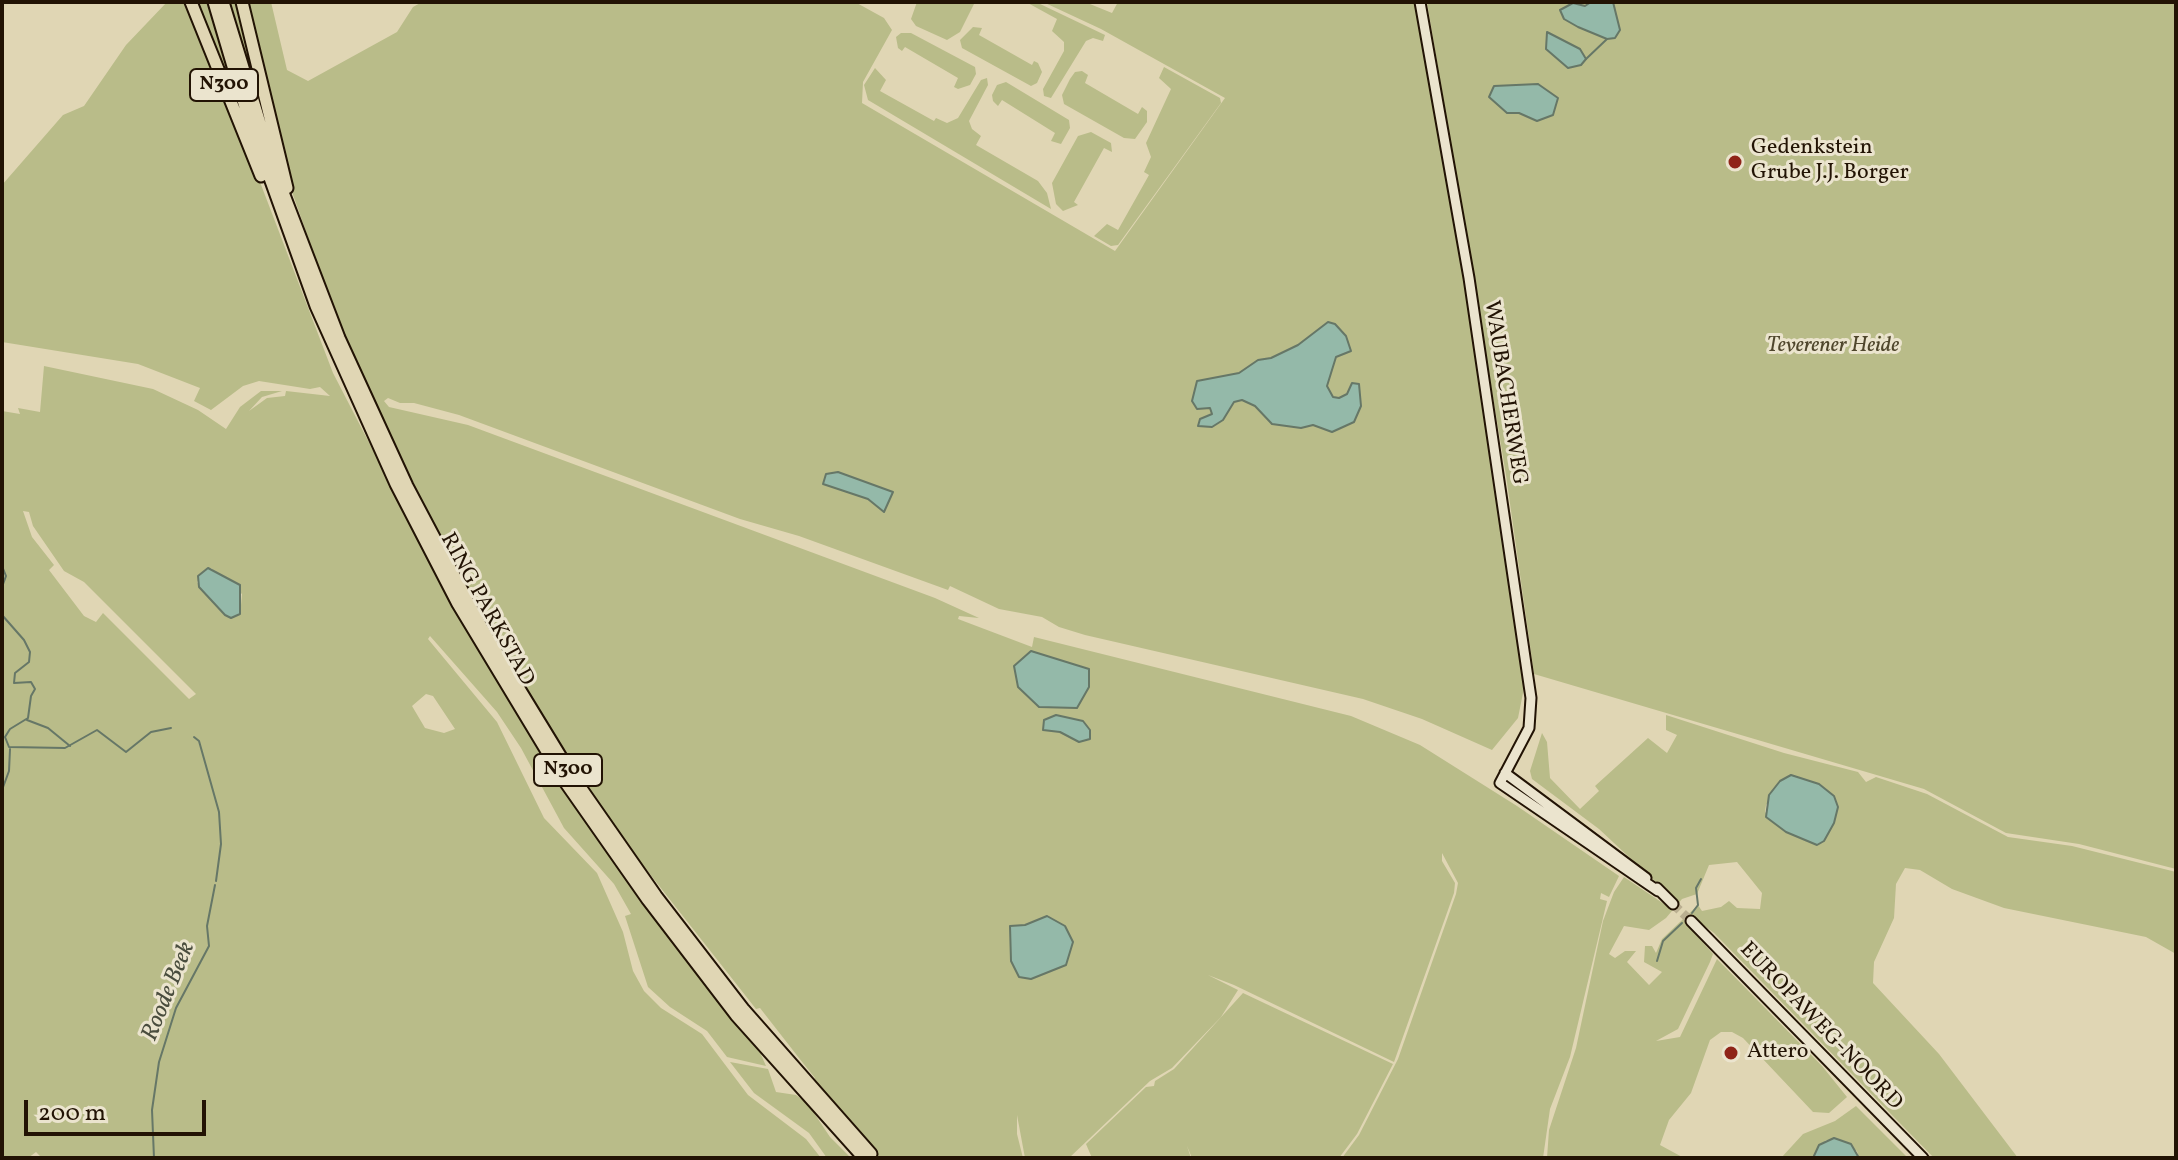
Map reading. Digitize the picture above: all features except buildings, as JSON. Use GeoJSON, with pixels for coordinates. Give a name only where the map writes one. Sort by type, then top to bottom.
{"type":"FeatureCollection","features":[{"type":"Feature","properties":{"kind":"highway","name":"N300"},"geometry":{"type":"LineString","coordinates":[[191,2],[257,168],[290,225]]}},
{"type":"Feature","properties":{"kind":"highway","name":"RING PARKSTAD"},"geometry":{"type":"LineString","coordinates":[[214,2],[248,117],[338,358],[396,484],[458,604],[515,702],[603,836],[698,968],[868,1156]]}},
{"type":"Feature","properties":{"kind":"highway","name":"RING PARKSTAD"},"geometry":{"type":"LineString","coordinates":[[223,2],[290,225]]}},
{"type":"Feature","properties":{"kind":"highway","name":"N300"},"geometry":{"type":"LineString","coordinates":[[242,2],[290,225]]}},
{"type":"Feature","properties":{"kind":"street","name":"WAUBACHERWEG"},"geometry":{"type":"LineString","coordinates":[[1420,2],[1469,278],[1531,698],[1529,728],[1500,783],[1658,891]]}},
{"type":"Feature","properties":{"kind":"street"},"geometry":{"type":"LineString","coordinates":[[1505,773],[1624,858],[1673,904]]}},
{"type":"Feature","properties":{"kind":"street","name":"EUROPAWEG-NOORD"},"geometry":{"type":"LineString","coordinates":[[1691,921],[1923,1158]]}},
{"type":"Feature","properties":{"kind":"green space"},"geometry":{"type":"Polygon","coordinates":[[[167,2],[210,2],[245,122],[255,169],[333,373],[392,487],[648,909],[759,1050],[766,1066],[727,1057],[707,1031],[670,1007],[648,987],[625,916],[631,914],[614,884],[564,828],[521,748],[497,712],[430,636],[428,639],[497,722],[544,818],[597,873],[623,932],[633,971],[644,991],[661,1008],[702,1034],[748,1095],[806,1139],[821,1158],[42,1158],[36,1152],[28,1158],[2,1158],[2,411],[20,414],[18,408],[40,412],[44,366],[153,389],[198,410],[226,429],[240,407],[261,391],[282,391],[262,397],[249,411],[267,398],[285,396],[286,391],[330,396],[320,387],[310,389],[259,381],[243,386],[211,410],[194,401],[200,388],[138,364],[2,342],[2,185],[63,115],[84,106],[126,45],[167,2]],[[23,511],[32,537],[54,565],[49,570],[84,616],[96,622],[103,613],[189,699],[196,694],[84,582],[64,571],[33,526],[29,512],[23,511]],[[211,568],[197,582],[225,615],[241,605],[242,594],[211,568]],[[426,694],[412,706],[425,728],[444,733],[455,729],[433,696],[426,694]]]}},
{"type":"Feature","properties":{"kind":"green space"},"geometry":{"type":"Polygon","coordinates":[[[227,2],[271,2],[287,70],[308,81],[397,32],[413,7],[422,2],[855,2],[884,18],[892,30],[863,82],[862,103],[1115,251],[1225,98],[1101,29],[1043,2],[1085,2],[1112,13],[1118,2],[1417,2],[1463,268],[1525,683],[1518,718],[1492,750],[1422,719],[1363,699],[1085,635],[1059,627],[1042,617],[999,609],[950,586],[948,590],[799,536],[740,519],[459,415],[388,398],[384,401],[389,407],[468,425],[935,598],[979,618],[959,616],[958,619],[1032,647],[1034,637],[1351,716],[1420,745],[1517,806],[1619,876],[1609,897],[1601,893],[1600,899],[1607,901],[1570,1057],[1550,1109],[1543,1158],[1342,1158],[1359,1135],[1398,1059],[1456,894],[1458,883],[1442,853],[1442,861],[1455,883],[1454,893],[1394,1062],[1208,975],[1238,990],[1221,1017],[1172,1068],[1150,1081],[1069,1158],[1025,1158],[1017,1115],[1017,1134],[1023,1158],[867,1158],[875,1150],[811,1083],[815,1078],[760,1008],[756,1009],[601,812],[476,611],[376,414],[334,312],[290,186],[280,176],[227,2]]]}},
{"type":"Feature","properties":{"kind":"green space"},"geometry":{"type":"Polygon","coordinates":[[[917,2],[975,2],[960,32],[947,40],[916,26],[911,19],[917,2]]]}},
{"type":"Feature","properties":{"kind":"green space"},"geometry":{"type":"Polygon","coordinates":[[[1026,2],[1038,3],[1105,35],[1103,41],[1093,38],[1086,41],[1051,98],[1044,96],[1043,89],[1064,51],[1064,42],[1052,31],[1057,19],[1026,2]]]}},
{"type":"Feature","properties":{"kind":"green space","name":"Teverener Heide"},"geometry":{"type":"Polygon","coordinates":[[[1427,2],[2176,2],[2176,869],[2079,844],[2006,833],[1924,789],[1534,674],[1506,475],[1427,2]]]}},
{"type":"Feature","properties":{"kind":"green space"},"geometry":{"type":"Polygon","coordinates":[[[973,27],[982,28],[979,35],[1032,65],[1034,61],[1038,63],[1042,72],[1037,83],[1031,86],[962,48],[960,40],[973,27]]]}},
{"type":"Feature","properties":{"kind":"green space"},"geometry":{"type":"Polygon","coordinates":[[[901,33],[911,33],[975,67],[976,74],[970,85],[958,89],[954,87],[958,78],[905,47],[902,51],[898,48],[896,37],[901,33]]]}},
{"type":"Feature","properties":{"kind":"green space"},"geometry":{"type":"Polygon","coordinates":[[[1164,67],[1220,98],[1221,103],[1118,245],[1111,246],[1094,236],[1107,224],[1118,230],[1149,175],[1144,172],[1151,157],[1146,143],[1171,89],[1159,78],[1164,67]]]}},
{"type":"Feature","properties":{"kind":"green space"},"geometry":{"type":"Polygon","coordinates":[[[875,68],[886,80],[880,91],[934,121],[936,118],[947,123],[958,118],[981,80],[987,78],[988,85],[969,121],[972,129],[981,136],[976,145],[1038,181],[1047,193],[1051,209],[868,100],[864,85],[875,68]]]}},
{"type":"Feature","properties":{"kind":"green space"},"geometry":{"type":"Polygon","coordinates":[[[1082,71],[1088,75],[1085,83],[1138,114],[1142,107],[1147,111],[1147,122],[1135,139],[1124,138],[1064,104],[1062,95],[1070,79],[1075,72],[1082,71]]]}},
{"type":"Feature","properties":{"kind":"green space"},"geometry":{"type":"Polygon","coordinates":[[[1006,82],[1069,120],[1070,128],[1061,144],[1051,141],[1055,133],[1002,100],[998,106],[993,101],[992,95],[997,85],[1006,82]]]}},
{"type":"Feature","properties":{"kind":"green space"},"geometry":{"type":"Polygon","coordinates":[[[1091,132],[1111,143],[1112,152],[1104,148],[1074,202],[1078,205],[1063,211],[1056,204],[1052,183],[1078,136],[1091,132]]]}},
{"type":"Feature","properties":{"kind":"green space"},"geometry":{"type":"Polygon","coordinates":[[[1666,715],[1784,753],[1858,772],[1866,782],[1876,777],[1927,794],[2008,837],[2072,846],[2176,872],[2176,954],[2146,937],[2004,908],[1952,889],[1920,870],[1905,868],[1896,884],[1894,918],[1874,962],[1873,983],[1939,1054],[2018,1158],[1934,1158],[1714,933],[1697,920],[1690,928],[1713,954],[1678,1029],[1656,1041],[1680,1037],[1717,959],[1822,1066],[1847,1097],[1829,1113],[1813,1112],[1743,1038],[1732,1032],[1721,1032],[1710,1040],[1691,1093],[1669,1120],[1660,1145],[1684,1158],[1547,1158],[1549,1130],[1576,1048],[1603,921],[1614,892],[1624,877],[1667,906],[1674,899],[1599,829],[1532,779],[1530,771],[1542,733],[1547,742],[1550,778],[1580,809],[1599,791],[1595,786],[1648,738],[1667,753],[1677,735],[1666,730],[1666,715]],[[1790,775],[1766,805],[1765,812],[1786,832],[1834,796],[1819,784],[1790,775]],[[1737,862],[1709,865],[1697,894],[1682,899],[1666,918],[1649,930],[1624,926],[1609,954],[1615,958],[1625,951],[1636,951],[1627,962],[1649,985],[1662,972],[1644,962],[1645,946],[1652,946],[1656,953],[1662,939],[1698,905],[1702,911],[1721,907],[1729,901],[1737,908],[1760,909],[1762,893],[1737,862]]]}},
{"type":"Feature","properties":{"kind":"green space"},"geometry":{"type":"Polygon","coordinates":[[[1243,993],[1393,1064],[1357,1134],[1339,1158],[1192,1158],[1187,1146],[1191,1158],[1092,1158],[1086,1144],[1146,1087],[1154,1086],[1155,1081],[1174,1069],[1243,993]]]}},
{"type":"Feature","properties":{"kind":"green space"},"geometry":{"type":"Polygon","coordinates":[[[730,1062],[768,1069],[776,1092],[796,1095],[808,1104],[830,1137],[851,1158],[827,1158],[809,1133],[754,1093],[730,1062]]]}},
{"type":"Feature","properties":{"kind":"green space"},"geometry":{"type":"Polygon","coordinates":[[[1856,1106],[1908,1158],[1859,1158],[1857,1151],[1826,1140],[1813,1158],[1781,1158],[1803,1134],[1835,1121],[1856,1106]]]}},
{"type":"Feature","properties":{"kind":"shaded area"},"geometry":{"type":"Polygon","coordinates":[[[1591,2],[1613,2],[1620,30],[1615,38],[1607,39],[1578,27],[1564,19],[1560,10],[1573,3],[1585,6],[1591,2]]]}},
{"type":"Feature","properties":{"kind":"shaded area"},"geometry":{"type":"Polygon","coordinates":[[[1547,32],[1580,49],[1586,59],[1581,65],[1568,68],[1546,49],[1547,32]]]}},
{"type":"Feature","properties":{"kind":"shaded area"},"geometry":{"type":"Polygon","coordinates":[[[1538,84],[1558,98],[1553,115],[1537,121],[1519,113],[1507,113],[1489,97],[1494,86],[1538,84]]]}},
{"type":"Feature","properties":{"kind":"shaded area"},"geometry":{"type":"Polygon","coordinates":[[[1328,322],[1335,324],[1346,336],[1351,351],[1336,357],[1327,386],[1333,397],[1339,398],[1347,394],[1352,383],[1359,384],[1361,406],[1354,422],[1332,432],[1313,425],[1301,428],[1272,424],[1255,406],[1242,400],[1234,402],[1223,420],[1212,427],[1198,426],[1200,419],[1212,414],[1210,408],[1197,409],[1192,401],[1197,381],[1239,373],[1258,360],[1271,358],[1298,345],[1328,322]]]}},
{"type":"Feature","properties":{"kind":"shaded area"},"geometry":{"type":"Polygon","coordinates":[[[838,472],[893,492],[884,512],[868,499],[823,484],[826,474],[838,472]]]}},
{"type":"Feature","properties":{"kind":"shaded area"},"geometry":{"type":"Polygon","coordinates":[[[208,568],[240,585],[240,614],[231,618],[225,615],[199,587],[198,576],[208,568]]]}},
{"type":"Feature","properties":{"kind":"shaded area"},"geometry":{"type":"Polygon","coordinates":[[[1031,651],[1089,669],[1089,687],[1077,708],[1039,707],[1018,687],[1014,666],[1031,651]]]}},
{"type":"Feature","properties":{"kind":"shaded area"},"geometry":{"type":"Polygon","coordinates":[[[1056,715],[1083,721],[1090,730],[1090,739],[1079,742],[1060,732],[1043,730],[1044,720],[1056,715]]]}},
{"type":"Feature","properties":{"kind":"shaded area"},"geometry":{"type":"Polygon","coordinates":[[[1791,775],[1819,784],[1834,796],[1838,807],[1834,823],[1824,841],[1817,845],[1786,832],[1766,817],[1769,795],[1780,781],[1791,775]]]}},
{"type":"Feature","properties":{"kind":"shaded area"},"geometry":{"type":"Polygon","coordinates":[[[1047,916],[1065,926],[1073,942],[1066,965],[1031,979],[1019,977],[1011,961],[1010,926],[1025,925],[1047,916]]]}},
{"type":"Feature","properties":{"kind":"shaded area"},"geometry":{"type":"Polygon","coordinates":[[[1834,1138],[1851,1144],[1859,1158],[1813,1158],[1819,1145],[1834,1138]]]}},
{"type":"Feature","properties":{"kind":"waterway"},"geometry":{"type":"LineString","coordinates":[[1586,59],[1607,39]]}},
{"type":"Feature","properties":{"kind":"waterway","name":"Roode Beek"},"geometry":{"type":"LineString","coordinates":[[2,566],[6,576],[2,587]]}},
{"type":"Feature","properties":{"kind":"waterway","name":"Roode Beek"},"geometry":{"type":"LineString","coordinates":[[2,615],[24,640],[30,652],[29,662],[15,673],[14,683],[31,682],[35,689],[28,718],[10,729],[5,737],[9,747],[65,748],[97,730],[126,752],[151,732],[171,728]]}},
{"type":"Feature","properties":{"kind":"waterway"},"geometry":{"type":"LineString","coordinates":[[27,720],[48,728],[70,746]]}},
{"type":"Feature","properties":{"kind":"waterway","name":"Roode Beek"},"geometry":{"type":"LineString","coordinates":[[194,737],[199,741],[219,812],[221,844],[216,881]]}},
{"type":"Feature","properties":{"kind":"waterway"},"geometry":{"type":"LineString","coordinates":[[2,790],[9,771],[10,749]]}},
{"type":"Feature","properties":{"kind":"waterway"},"geometry":{"type":"LineString","coordinates":[[1692,913],[1698,905],[1696,888],[1701,879]]}},
{"type":"Feature","properties":{"kind":"waterway","name":"Roode Beek"},"geometry":{"type":"LineString","coordinates":[[154,1158],[152,1110],[159,1062],[176,1008],[209,946],[207,926],[215,885]]}},
{"type":"Feature","properties":{"kind":"waterway"},"geometry":{"type":"LineString","coordinates":[[1657,961],[1663,941],[1682,923]]}},
{"type":"Feature","properties":{"kind":"tunnel"},"geometry":{"type":"LineString","coordinates":[[1673,904],[1691,921]]}},
{"type":"Feature","properties":{"kind":"place","name":"Gedenkstein Grube J.J. Borger"},"geometry":{"type":"Point","coordinates":[1735,162]}},
{"type":"Feature","properties":{"kind":"place","name":"Attero"},"geometry":{"type":"Point","coordinates":[1731,1053]}}]}
